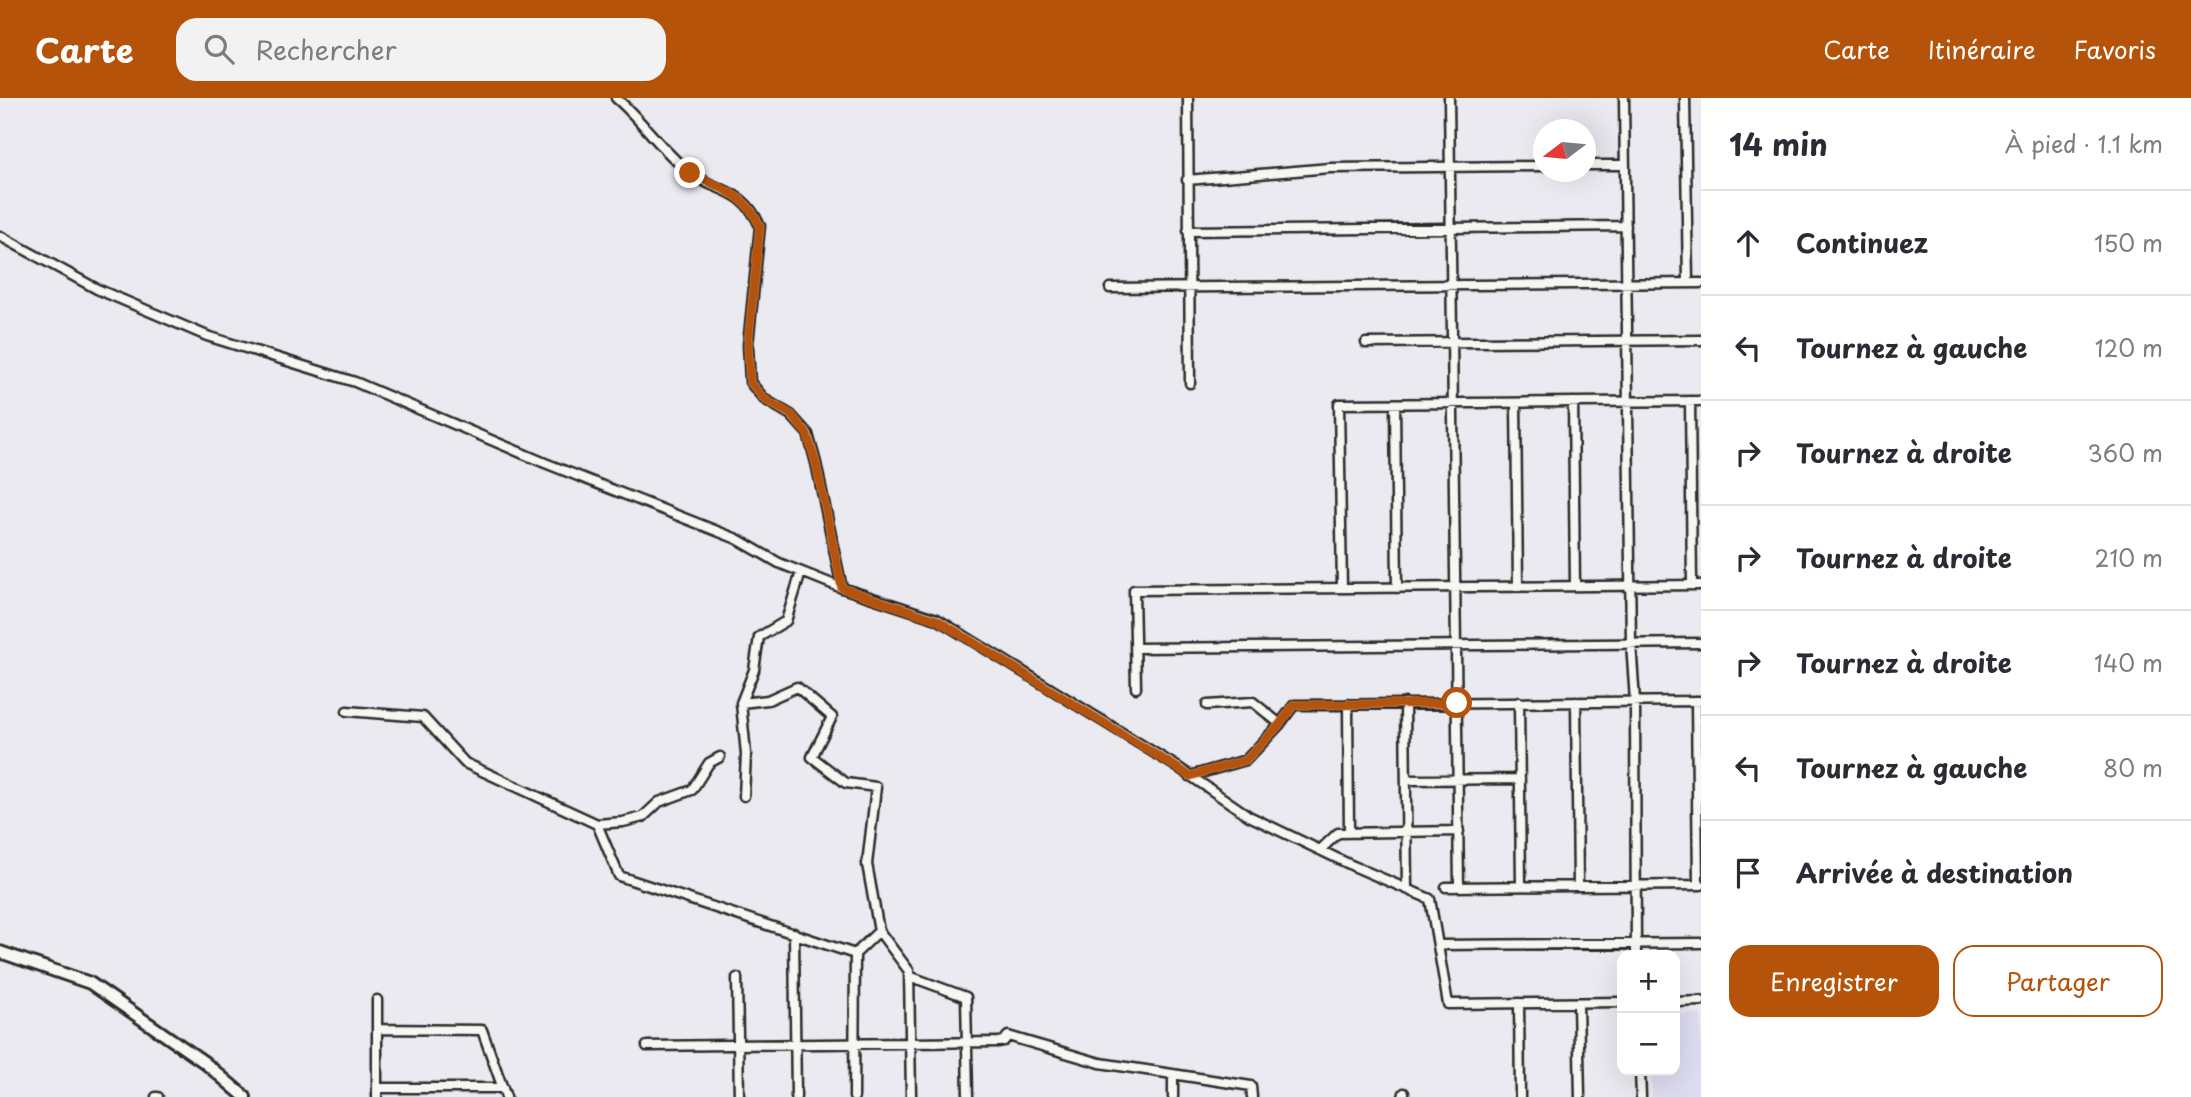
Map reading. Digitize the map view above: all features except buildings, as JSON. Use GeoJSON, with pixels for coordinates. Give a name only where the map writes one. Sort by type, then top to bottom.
{"type":"FeatureCollection","features":[{"type":"Feature","properties":{"kind":"street"},"geometry":{"type":"LineString","coordinates":[[616,98],[690,173],[737,196],[752,209],[760,226],[748,345],[750,382],[764,399],[792,415],[807,434],[816,463],[842,588]]}},
{"type":"Feature","properties":{"kind":"street"},"geometry":{"type":"LineString","coordinates":[[1188,98],[1190,383]]}},
{"type":"Feature","properties":{"kind":"street"},"geometry":{"type":"LineString","coordinates":[[1449,98],[1459,887]]}},
{"type":"Feature","properties":{"kind":"street"},"geometry":{"type":"LineString","coordinates":[[1624,98],[1631,643],[1635,701],[1636,950]]}},
{"type":"Feature","properties":{"kind":"street"},"geometry":{"type":"LineString","coordinates":[[1685,98],[1688,283]]}},
{"type":"Feature","properties":{"kind":"street"},"geometry":{"type":"LineString","coordinates":[[1596,165],[1625,165]]}},
{"type":"Feature","properties":{"kind":"street"},"geometry":{"type":"LineString","coordinates":[[1187,180],[1330,168],[1533,166]]}},
{"type":"Feature","properties":{"kind":"street"},"geometry":{"type":"LineString","coordinates":[[1188,231],[1626,226]]}},
{"type":"Feature","properties":{"kind":"street"},"geometry":{"type":"LineString","coordinates":[[0,236],[96,289],[207,336],[355,382],[545,463],[737,539],[801,572],[937,620],[1190,776],[1249,816],[1430,899],[1448,1004],[1617,1002]]}},
{"type":"Feature","properties":{"kind":"street"},"geometry":{"type":"LineString","coordinates":[[1110,288],[1701,283]]}},
{"type":"Feature","properties":{"kind":"street"},"geometry":{"type":"LineString","coordinates":[[1366,343],[1701,340]]}},
{"type":"Feature","properties":{"kind":"street"},"geometry":{"type":"LineString","coordinates":[[1136,688],[1134,590],[1697,585],[1690,401]]}},
{"type":"Feature","properties":{"kind":"street"},"geometry":{"type":"LineString","coordinates":[[1342,588],[1339,404],[1701,401]]}},
{"type":"Feature","properties":{"kind":"street"},"geometry":{"type":"LineString","coordinates":[[1516,402],[1518,586]]}},
{"type":"Feature","properties":{"kind":"street"},"geometry":{"type":"LineString","coordinates":[[1573,402],[1575,586]]}},
{"type":"Feature","properties":{"kind":"street"},"geometry":{"type":"LineString","coordinates":[[1395,404],[1397,588]]}},
{"type":"Feature","properties":{"kind":"street"},"geometry":{"type":"LineString","coordinates":[[744,796],[746,754],[741,703],[754,670],[759,637],[786,621],[801,572]]}},
{"type":"Feature","properties":{"kind":"street"},"geometry":{"type":"LineString","coordinates":[[1135,648],[1701,643]]}},
{"type":"Feature","properties":{"kind":"street"},"geometry":{"type":"LineString","coordinates":[[741,703],[768,700],[797,687],[832,717],[812,757],[846,783],[876,787],[867,864],[879,931],[909,971],[911,1097]]}},
{"type":"Feature","properties":{"kind":"street"},"geometry":{"type":"LineString","coordinates":[[1190,776],[1246,760],[1294,705],[1698,701],[1699,885],[1446,887]]}},
{"type":"Feature","properties":{"kind":"street"},"geometry":{"type":"LineString","coordinates":[[1207,705],[1253,702],[1280,724]]}},
{"type":"Feature","properties":{"kind":"street"},"geometry":{"type":"LineString","coordinates":[[1519,702],[1521,886]]}},
{"type":"Feature","properties":{"kind":"street"},"geometry":{"type":"LineString","coordinates":[[1576,702],[1578,886]]}},
{"type":"Feature","properties":{"kind":"street"},"geometry":{"type":"LineString","coordinates":[[1348,704],[1349,832]]}},
{"type":"Feature","properties":{"kind":"street"},"geometry":{"type":"LineString","coordinates":[[1405,704],[1407,889]]}},
{"type":"Feature","properties":{"kind":"street"},"geometry":{"type":"LineString","coordinates":[[347,711],[423,717],[464,763],[597,824],[643,817],[659,802],[692,790],[709,763],[720,757]]}},
{"type":"Feature","properties":{"kind":"street"},"geometry":{"type":"LineString","coordinates":[[1406,780],[1520,779]]}},
{"type":"Feature","properties":{"kind":"street"},"geometry":{"type":"LineString","coordinates":[[597,824],[619,876],[855,954]]}},
{"type":"Feature","properties":{"kind":"street"},"geometry":{"type":"LineString","coordinates":[[1320,850],[1338,833],[1459,831]]}},
{"type":"Feature","properties":{"kind":"street"},"geometry":{"type":"LineString","coordinates":[[854,1097],[855,954],[879,931]]}},
{"type":"Feature","properties":{"kind":"street"},"geometry":{"type":"LineString","coordinates":[[794,933],[796,1097]]}},
{"type":"Feature","properties":{"kind":"street"},"geometry":{"type":"LineString","coordinates":[[1438,945],[1701,943]]}},
{"type":"Feature","properties":{"kind":"street"},"geometry":{"type":"LineString","coordinates":[[0,952],[90,984],[204,1062],[245,1097]]}},
{"type":"Feature","properties":{"kind":"street"},"geometry":{"type":"LineString","coordinates":[[909,976],[967,997],[968,1097]]}},
{"type":"Feature","properties":{"kind":"street"},"geometry":{"type":"LineString","coordinates":[[737,978],[739,1097]]}},
{"type":"Feature","properties":{"kind":"street"},"geometry":{"type":"LineString","coordinates":[[377,1000],[377,1029],[377,1092],[505,1093],[482,1030],[377,1029]]}},
{"type":"Feature","properties":{"kind":"street"},"geometry":{"type":"LineString","coordinates":[[1680,1002],[1701,1001]]}},
{"type":"Feature","properties":{"kind":"street"},"geometry":{"type":"LineString","coordinates":[[1519,1003],[1520,1097]]}},
{"type":"Feature","properties":{"kind":"street"},"geometry":{"type":"LineString","coordinates":[[1578,1003],[1580,1097]]}},
{"type":"Feature","properties":{"kind":"street"},"geometry":{"type":"LineString","coordinates":[[647,1046],[967,1043],[999,1042],[1008,1036],[1100,1063],[1251,1086],[1252,1097]]}},
{"type":"Feature","properties":{"kind":"street"},"geometry":{"type":"LineString","coordinates":[[1173,1074],[1173,1097]]}},
{"type":"Feature","properties":{"kind":"street"},"geometry":{"type":"LineString","coordinates":[[1640,1076],[1641,1097]]}},
{"type":"Feature","properties":{"kind":"shaded area"},"geometry":{"type":"Polygon","coordinates":[[[1680,1014],[1701,1014],[1701,1097],[1652,1097],[1652,1076],[1680,1076],[1680,1014]]]}},
{"type":"Feature","properties":{"kind":"route"},"geometry":{"type":"LineString","coordinates":[[690,173],[737,196],[752,209],[760,226],[748,345],[750,382],[764,399],[792,415],[807,434],[816,463],[842,588],[937,620],[1190,776],[1246,760],[1294,705],[1457,703]]}}]}
